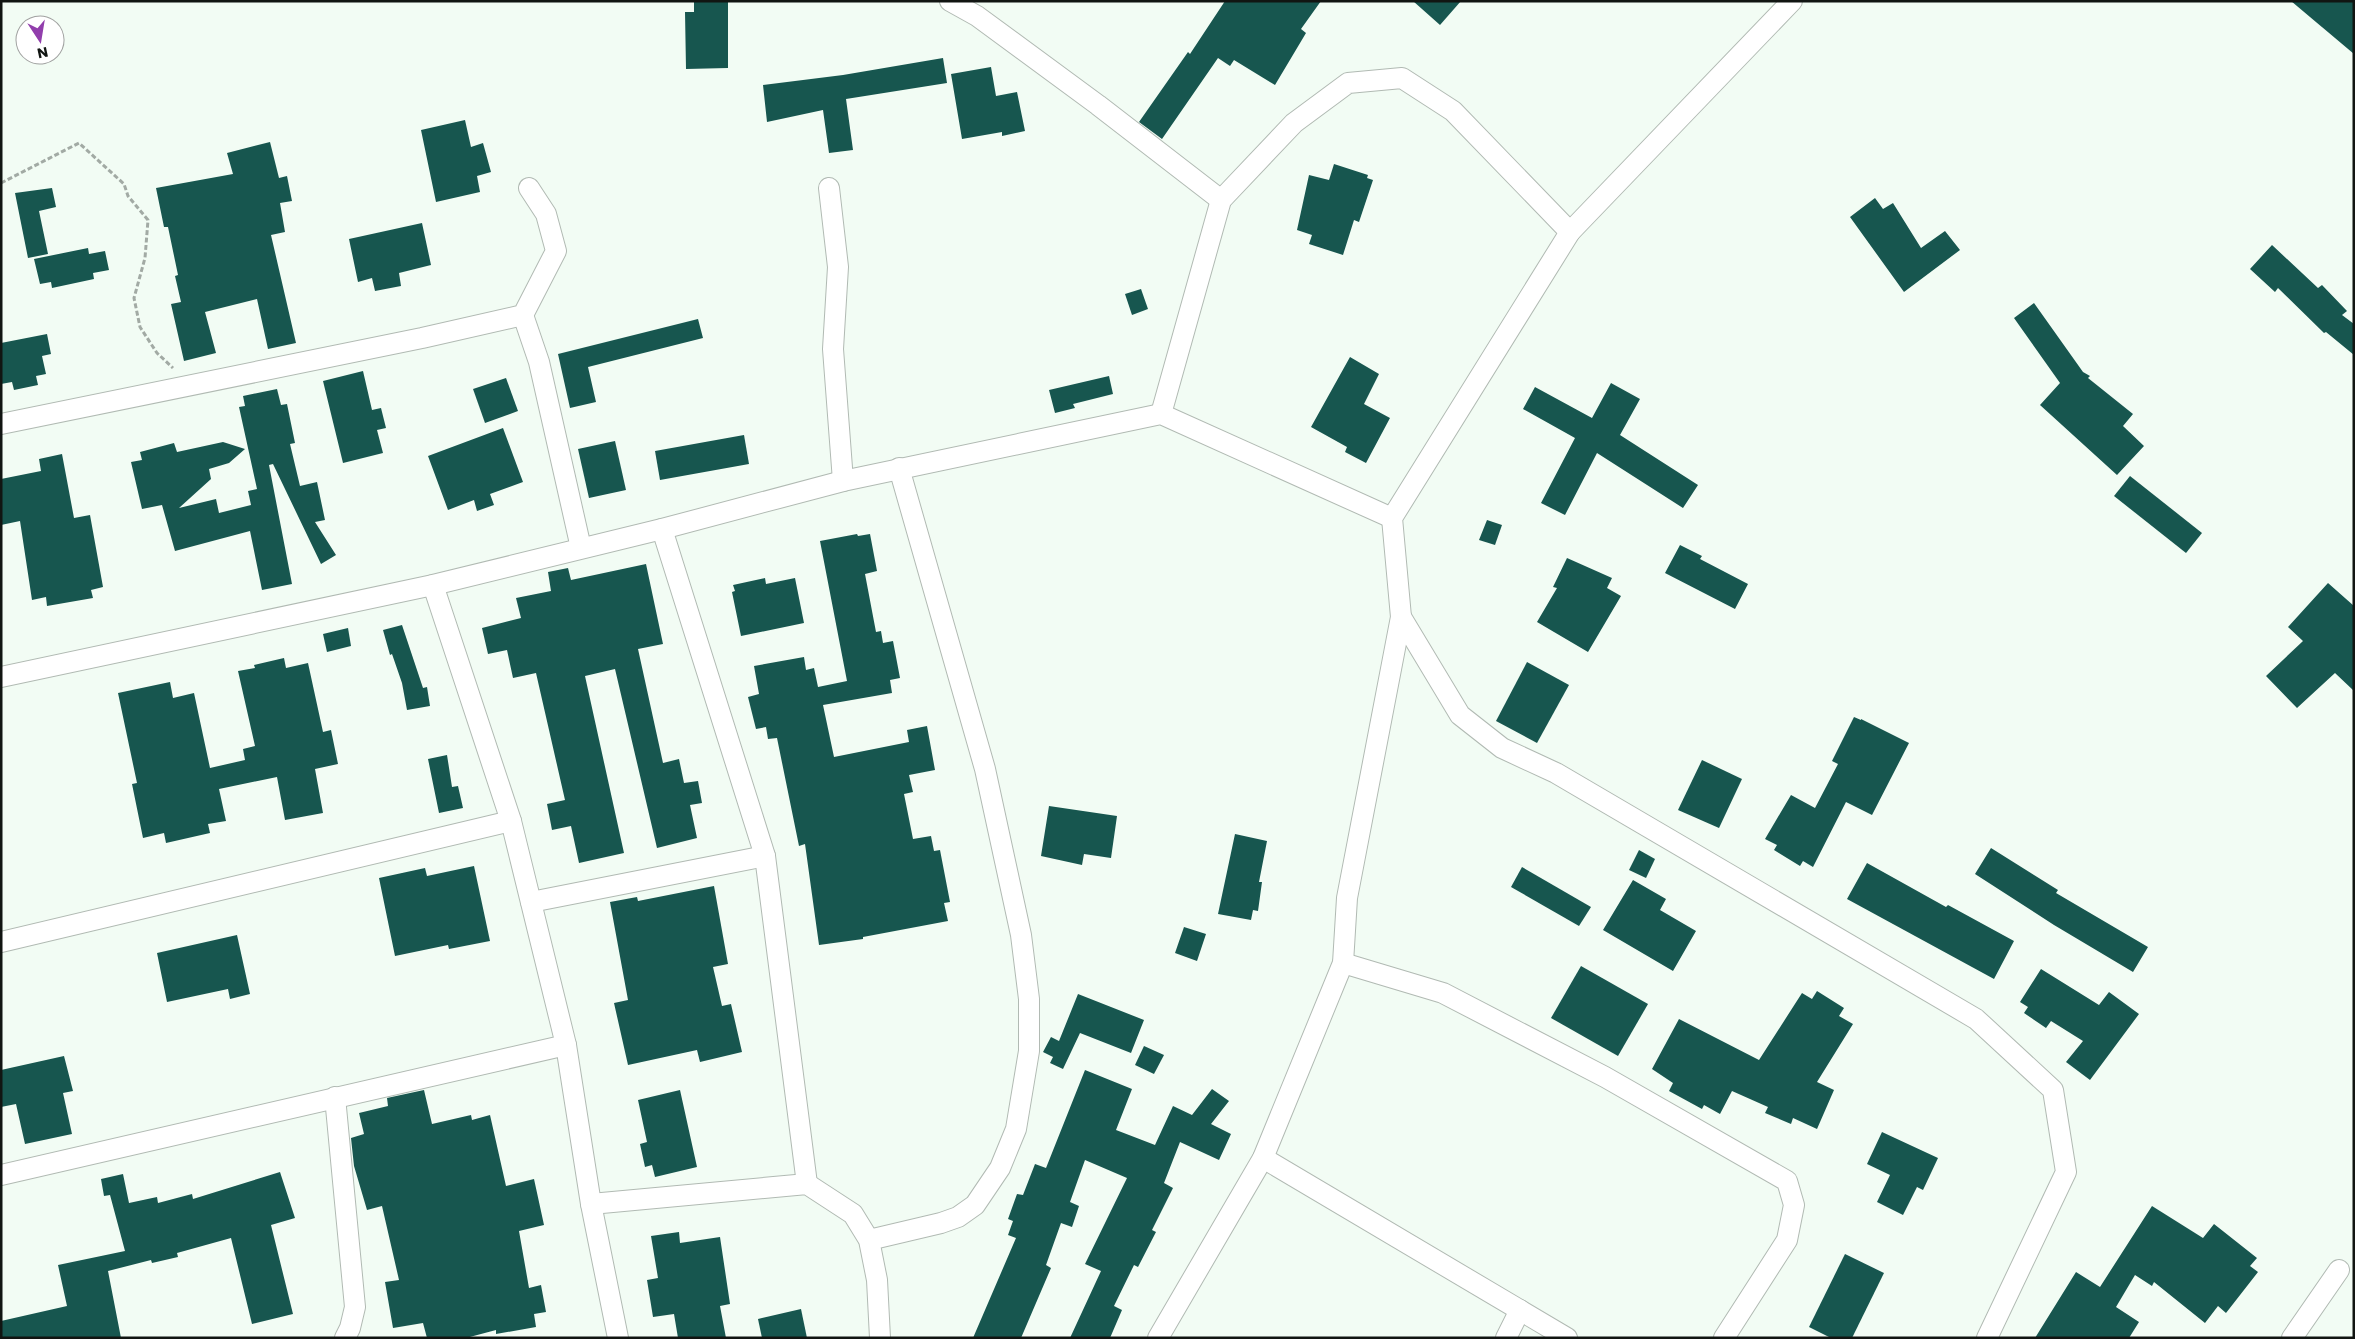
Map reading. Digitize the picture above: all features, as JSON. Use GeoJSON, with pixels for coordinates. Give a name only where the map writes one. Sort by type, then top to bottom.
{"type":"FeatureCollection","features":[{"type":"Feature","properties":{"kind":"street"},"geometry":{"type":"LineString","coordinates":[[950,1],[977,16],[1098,105],[1221,200]]}},
{"type":"Feature","properties":{"kind":"street"},"geometry":{"type":"LineString","coordinates":[[1158,1338],[1263,1158],[1344,963],[1347,898],[1401,617],[1392,518],[1570,232],[1792,1]]}},
{"type":"Feature","properties":{"kind":"street"},"geometry":{"type":"LineString","coordinates":[[1161,414],[1221,200],[1294,123],[1348,83],[1402,78],[1453,111],[1570,232]]}},
{"type":"Feature","properties":{"kind":"street"},"geometry":{"type":"LineString","coordinates":[[529,188],[546,214],[556,250],[522,315],[538,362],[581,548]]}},
{"type":"Feature","properties":{"kind":"street"},"geometry":{"type":"LineString","coordinates":[[829,188],[838,267],[833,349],[843,480]]}},
{"type":"Feature","properties":{"kind":"street"},"geometry":{"type":"LineString","coordinates":[[1,424],[422,338],[522,315]]}},
{"type":"Feature","properties":{"kind":"street"},"geometry":{"type":"LineString","coordinates":[[1,677],[433,585],[662,529],[843,480],[1161,414],[1392,518]]}},
{"type":"Feature","properties":{"kind":"street"},"geometry":{"type":"LineString","coordinates":[[869,1240],[941,1224],[958,1217],[975,1205],[1000,1168],[1016,1129],[1029,1051],[1029,1000],[1021,935],[985,769],[899,468]]}},
{"type":"Feature","properties":{"kind":"street"},"geometry":{"type":"LineString","coordinates":[[662,529],[765,856],[808,1184]]}},
{"type":"Feature","properties":{"kind":"street"},"geometry":{"type":"LineString","coordinates":[[433,585],[511,820],[566,1045],[591,1204],[618,1338]]}},
{"type":"Feature","properties":{"kind":"street"},"geometry":{"type":"LineString","coordinates":[[1401,617],[1460,715],[1502,748],[1556,773],[1976,1019],[2053,1090],[2066,1172],[1987,1338]]}},
{"type":"Feature","properties":{"kind":"street"},"geometry":{"type":"LineString","coordinates":[[1,942],[511,820]]}},
{"type":"Feature","properties":{"kind":"street"},"geometry":{"type":"LineString","coordinates":[[531,902],[765,856]]}},
{"type":"Feature","properties":{"kind":"street"},"geometry":{"type":"LineString","coordinates":[[1344,963],[1443,993],[1605,1077],[1787,1181],[1794,1205],[1787,1240],[1724,1338]]}},
{"type":"Feature","properties":{"kind":"street"},"geometry":{"type":"LineString","coordinates":[[1,1175],[566,1045]]}},
{"type":"Feature","properties":{"kind":"street"},"geometry":{"type":"LineString","coordinates":[[335,1097],[355,1307],[350,1328],[345,1338]]}},
{"type":"Feature","properties":{"kind":"street"},"geometry":{"type":"LineString","coordinates":[[1263,1158],[1567,1338]]}},
{"type":"Feature","properties":{"kind":"street"},"geometry":{"type":"LineString","coordinates":[[591,1204],[808,1184],[853,1214],[869,1240],[877,1280],[880,1338]]}},
{"type":"Feature","properties":{"kind":"street"},"geometry":{"type":"LineString","coordinates":[[2292,1338],[2339,1270]]}},
{"type":"Feature","properties":{"kind":"street"},"geometry":{"type":"LineString","coordinates":[[1506,1338],[1520,1310]]}},
{"type":"Feature","properties":{"kind":"path"},"geometry":{"type":"LineString","coordinates":[[1,183],[79,143],[124,184],[128,196],[148,220],[145,258],[134,298],[140,327],[157,353],[190,386]]}},
{"type":"Feature","properties":{"kind":"building"},"geometry":{"type":"Polygon","coordinates":[[[1225,1],[1321,1],[1301,29],[1306,33],[1275,85],[1234,60],[1230,66],[1218,58],[1162,139],[1139,122],[1188,52],[1190,54],[1225,1]]]}},
{"type":"Feature","properties":{"kind":"building"},"geometry":{"type":"Polygon","coordinates":[[[1413,1],[1461,1],[1440,25],[1413,1]]]}},
{"type":"Feature","properties":{"kind":"building"},"geometry":{"type":"Polygon","coordinates":[[[2291,1],[2354,1],[2354,54],[2291,1]]]}},
{"type":"Feature","properties":{"kind":"building"},"geometry":{"type":"Polygon","coordinates":[[[694,2],[728,2],[728,68],[686,69],[685,12],[694,12],[694,2]]]}},
{"type":"Feature","properties":{"kind":"building"},"geometry":{"type":"Polygon","coordinates":[[[943,58],[947,83],[846,99],[853,150],[829,153],[823,110],[767,122],[763,85],[843,75],[943,58]]]}},
{"type":"Feature","properties":{"kind":"building"},"geometry":{"type":"Polygon","coordinates":[[[991,67],[996,96],[1017,92],[1025,131],[1002,136],[1002,132],[962,139],[951,74],[991,67]]]}},
{"type":"Feature","properties":{"kind":"building"},"geometry":{"type":"Polygon","coordinates":[[[465,120],[471,147],[483,143],[491,172],[477,176],[480,192],[436,202],[421,130],[465,120]]]}},
{"type":"Feature","properties":{"kind":"building"},"geometry":{"type":"Polygon","coordinates":[[[270,142],[279,178],[287,176],[292,201],[280,203],[285,232],[271,235],[296,343],[268,349],[257,299],[205,312],[216,353],[184,361],[171,304],[181,302],[175,276],[178,275],[168,227],[164,227],[156,188],[233,174],[227,153],[270,142]]]}},
{"type":"Feature","properties":{"kind":"building"},"geometry":{"type":"Polygon","coordinates":[[[1334,164],[1368,175],[1367,178],[1373,180],[1359,222],[1354,220],[1343,255],[1309,244],[1312,235],[1297,230],[1309,175],[1329,180],[1334,164]]]}},
{"type":"Feature","properties":{"kind":"building"},"geometry":{"type":"Polygon","coordinates":[[[52,188],[56,207],[39,211],[48,254],[28,258],[15,193],[52,188]]]}},
{"type":"Feature","properties":{"kind":"building"},"geometry":{"type":"Polygon","coordinates":[[[1875,198],[1883,209],[1893,203],[1921,248],[1945,231],[1960,250],[1904,292],[1850,217],[1875,198]]]}},
{"type":"Feature","properties":{"kind":"building"},"geometry":{"type":"Polygon","coordinates":[[[422,223],[431,265],[399,273],[401,286],[375,291],[372,278],[358,282],[349,239],[422,223]]]}},
{"type":"Feature","properties":{"kind":"building"},"geometry":{"type":"Polygon","coordinates":[[[2272,245],[2318,288],[2322,285],[2347,311],[2342,315],[2354,324],[2354,355],[2326,332],[2324,333],[2278,288],[2275,292],[2250,269],[2272,245]]]}},
{"type":"Feature","properties":{"kind":"building"},"geometry":{"type":"Polygon","coordinates":[[[88,248],[89,254],[105,251],[109,270],[93,273],[94,279],[52,288],[51,282],[40,284],[34,259],[88,248]]]}},
{"type":"Feature","properties":{"kind":"building"},"geometry":{"type":"Polygon","coordinates":[[[1141,289],[1148,309],[1132,315],[1125,294],[1141,289]]]}},
{"type":"Feature","properties":{"kind":"building"},"geometry":{"type":"Polygon","coordinates":[[[2034,303],[2083,372],[2090,376],[2088,378],[2133,414],[2123,426],[2144,446],[2117,475],[2040,405],[2060,383],[2014,318],[2034,303]]]}},
{"type":"Feature","properties":{"kind":"building"},"geometry":{"type":"Polygon","coordinates":[[[698,319],[703,338],[588,367],[596,402],[570,408],[558,354],[698,319]]]}},
{"type":"Feature","properties":{"kind":"building"},"geometry":{"type":"Polygon","coordinates":[[[47,334],[51,354],[42,356],[46,374],[36,376],[38,385],[14,390],[12,382],[1,384],[1,343],[47,334]]]}},
{"type":"Feature","properties":{"kind":"building"},"geometry":{"type":"Polygon","coordinates":[[[1350,357],[1379,374],[1364,404],[1390,418],[1366,463],[1345,452],[1347,447],[1311,427],[1350,357]]]}},
{"type":"Feature","properties":{"kind":"building"},"geometry":{"type":"Polygon","coordinates":[[[363,371],[372,410],[381,408],[386,428],[377,430],[383,453],[343,463],[323,381],[363,371]]]}},
{"type":"Feature","properties":{"kind":"building"},"geometry":{"type":"Polygon","coordinates":[[[1109,376],[1113,394],[1073,404],[1075,408],[1055,413],[1049,390],[1109,376]]]}},
{"type":"Feature","properties":{"kind":"building"},"geometry":{"type":"Polygon","coordinates":[[[506,378],[518,411],[485,423],[473,389],[506,378]]]}},
{"type":"Feature","properties":{"kind":"building"},"geometry":{"type":"Polygon","coordinates":[[[1611,383],[1640,399],[1620,435],[1698,485],[1683,508],[1597,453],[1565,515],[1541,503],[1575,438],[1523,409],[1535,387],[1592,418],[1611,383]]]}},
{"type":"Feature","properties":{"kind":"building"},"geometry":{"type":"Polygon","coordinates":[[[277,389],[281,405],[287,404],[295,443],[290,444],[300,486],[317,482],[325,520],[315,522],[336,555],[321,564],[273,464],[269,465],[292,584],[262,590],[250,531],[175,551],[162,505],[142,509],[131,462],[142,460],[140,452],[174,443],[177,452],[223,442],[245,449],[229,463],[209,469],[211,479],[179,508],[216,499],[219,513],[251,505],[248,491],[257,489],[239,407],[245,406],[243,396],[277,389]]]}},
{"type":"Feature","properties":{"kind":"building"},"geometry":{"type":"Polygon","coordinates":[[[503,428],[523,482],[490,494],[494,505],[477,511],[474,500],[448,510],[428,456],[503,428]]]}},
{"type":"Feature","properties":{"kind":"building"},"geometry":{"type":"Polygon","coordinates":[[[744,435],[749,464],[660,480],[655,451],[744,435]]]}},
{"type":"Feature","properties":{"kind":"building"},"geometry":{"type":"Polygon","coordinates":[[[615,441],[626,490],[589,498],[578,449],[615,441]]]}},
{"type":"Feature","properties":{"kind":"building"},"geometry":{"type":"Polygon","coordinates":[[[62,454],[74,518],[90,515],[103,587],[91,590],[93,598],[47,606],[46,597],[32,600],[20,521],[1,525],[1,479],[41,471],[39,459],[62,454]]]}},
{"type":"Feature","properties":{"kind":"building"},"geometry":{"type":"Polygon","coordinates":[[[2130,476],[2202,533],[2186,553],[2114,496],[2130,476]]]}},
{"type":"Feature","properties":{"kind":"building"},"geometry":{"type":"Polygon","coordinates":[[[1487,520],[1502,525],[1495,545],[1479,540],[1487,520]]]}},
{"type":"Feature","properties":{"kind":"building"},"geometry":{"type":"Polygon","coordinates":[[[857,534],[858,536],[870,534],[877,571],[865,574],[876,632],[881,631],[883,643],[893,641],[900,678],[890,680],[892,693],[823,705],[834,757],[909,742],[907,730],[927,726],[935,770],[909,775],[913,792],[904,794],[913,839],[931,836],[934,851],[940,850],[950,902],[944,903],[948,921],[863,937],[863,939],[819,945],[805,844],[799,846],[777,738],[768,739],[766,727],[756,729],[748,697],[759,694],[754,666],[804,657],[806,670],[814,668],[818,687],[847,681],[820,541],[857,534]]]}},
{"type":"Feature","properties":{"kind":"building"},"geometry":{"type":"Polygon","coordinates":[[[1680,545],[1702,556],[1700,559],[1748,584],[1735,609],[1665,573],[1680,545]]]}},
{"type":"Feature","properties":{"kind":"building"},"geometry":{"type":"Polygon","coordinates":[[[1567,558],[1612,578],[1607,588],[1621,596],[1588,652],[1537,622],[1557,588],[1553,587],[1567,558]]]}},
{"type":"Feature","properties":{"kind":"building"},"geometry":{"type":"Polygon","coordinates":[[[646,564],[663,644],[638,649],[663,763],[679,759],[684,783],[698,781],[702,803],[690,805],[697,838],[657,848],[615,669],[585,676],[624,853],[579,863],[571,826],[552,830],[547,804],[565,800],[536,673],[513,678],[507,650],[488,654],[482,628],[521,618],[516,598],[551,591],[548,572],[568,568],[571,580],[646,564]]]}},
{"type":"Feature","properties":{"kind":"building"},"geometry":{"type":"Polygon","coordinates":[[[765,578],[766,584],[795,578],[804,623],[741,636],[732,592],[735,591],[733,585],[765,578]]]}},
{"type":"Feature","properties":{"kind":"building"},"geometry":{"type":"Polygon","coordinates":[[[2328,583],[2354,606],[2354,691],[2335,673],[2297,708],[2266,676],[2303,641],[2288,627],[2328,583]]]}},
{"type":"Feature","properties":{"kind":"building"},"geometry":{"type":"Polygon","coordinates":[[[402,625],[423,688],[427,687],[430,706],[407,710],[402,683],[392,654],[390,655],[383,630],[402,625]]]}},
{"type":"Feature","properties":{"kind":"building"},"geometry":{"type":"Polygon","coordinates":[[[348,628],[351,646],[327,652],[323,634],[348,628]]]}},
{"type":"Feature","properties":{"kind":"building"},"geometry":{"type":"Polygon","coordinates":[[[284,658],[286,668],[308,663],[323,732],[331,730],[338,764],[315,769],[323,813],[285,820],[277,777],[219,789],[226,821],[208,824],[210,833],[166,843],[164,833],[143,838],[132,784],[137,783],[118,693],[170,682],[173,698],[194,693],[210,768],[245,760],[243,749],[255,746],[238,671],[255,668],[254,665],[284,658]]]}},
{"type":"Feature","properties":{"kind":"building"},"geometry":{"type":"Polygon","coordinates":[[[1527,662],[1569,685],[1537,743],[1496,721],[1527,662]]]}},
{"type":"Feature","properties":{"kind":"building"},"geometry":{"type":"Polygon","coordinates":[[[1854,717],[1909,743],[1872,815],[1846,802],[1813,867],[1803,861],[1800,866],[1774,850],[1777,845],[1765,839],[1791,795],[1815,808],[1838,764],[1832,761],[1854,717]]]}},
{"type":"Feature","properties":{"kind":"building"},"geometry":{"type":"Polygon","coordinates":[[[447,755],[452,787],[458,786],[463,808],[439,813],[428,759],[447,755]]]}},
{"type":"Feature","properties":{"kind":"building"},"geometry":{"type":"Polygon","coordinates":[[[1702,760],[1742,779],[1719,828],[1678,810],[1702,760]]]}},
{"type":"Feature","properties":{"kind":"building"},"geometry":{"type":"Polygon","coordinates":[[[1049,806],[1117,816],[1111,858],[1084,854],[1082,865],[1041,856],[1049,806]]]}},
{"type":"Feature","properties":{"kind":"building"},"geometry":{"type":"Polygon","coordinates":[[[1235,834],[1267,841],[1259,882],[1262,882],[1258,911],[1253,910],[1251,920],[1218,914],[1235,834]]]}},
{"type":"Feature","properties":{"kind":"building"},"geometry":{"type":"Polygon","coordinates":[[[1991,848],[2058,890],[2056,893],[2148,947],[2133,972],[2054,925],[1975,874],[1991,848]]]}},
{"type":"Feature","properties":{"kind":"building"},"geometry":{"type":"Polygon","coordinates":[[[1639,850],[1655,859],[1646,878],[1629,870],[1639,850]]]}},
{"type":"Feature","properties":{"kind":"building"},"geometry":{"type":"Polygon","coordinates":[[[1867,863],[1946,907],[1948,905],[2014,941],[1994,979],[1847,899],[1867,863]]]}},
{"type":"Feature","properties":{"kind":"building"},"geometry":{"type":"Polygon","coordinates":[[[474,866],[490,941],[449,949],[448,945],[395,956],[379,878],[425,868],[427,876],[474,866]]]}},
{"type":"Feature","properties":{"kind":"building"},"geometry":{"type":"Polygon","coordinates":[[[1522,867],[1591,907],[1579,926],[1511,887],[1522,867]]]}},
{"type":"Feature","properties":{"kind":"building"},"geometry":{"type":"Polygon","coordinates":[[[1633,880],[1666,899],[1660,910],[1696,931],[1673,971],[1603,930],[1633,880]]]}},
{"type":"Feature","properties":{"kind":"building"},"geometry":{"type":"Polygon","coordinates":[[[714,886],[728,964],[713,967],[722,1006],[731,1004],[742,1052],[700,1062],[697,1050],[628,1065],[614,1003],[628,1000],[610,902],[637,897],[638,901],[714,886]]]}},
{"type":"Feature","properties":{"kind":"building"},"geometry":{"type":"Polygon","coordinates":[[[1184,927],[1206,934],[1197,961],[1175,953],[1184,927]]]}},
{"type":"Feature","properties":{"kind":"building"},"geometry":{"type":"Polygon","coordinates":[[[237,935],[250,994],[230,999],[228,989],[167,1002],[157,953],[237,935]]]}},
{"type":"Feature","properties":{"kind":"building"},"geometry":{"type":"Polygon","coordinates":[[[1581,966],[1648,1004],[1618,1056],[1551,1018],[1581,966]]]}},
{"type":"Feature","properties":{"kind":"building"},"geometry":{"type":"Polygon","coordinates":[[[2041,969],[2099,1005],[2109,992],[2139,1014],[2090,1080],[2066,1062],[2083,1041],[2051,1021],[2046,1028],[2024,1013],[2028,1007],[2020,1002],[2041,969]]]}},
{"type":"Feature","properties":{"kind":"building"},"geometry":{"type":"Polygon","coordinates":[[[1817,991],[1844,1008],[1839,1016],[1853,1024],[1817,1082],[1834,1090],[1817,1129],[1793,1118],[1791,1124],[1765,1113],[1768,1107],[1732,1091],[1720,1114],[1704,1105],[1702,1109],[1669,1091],[1673,1083],[1652,1069],[1679,1019],[1759,1060],[1802,993],[1812,999],[1817,991]]]}},
{"type":"Feature","properties":{"kind":"building"},"geometry":{"type":"Polygon","coordinates":[[[1078,994],[1144,1020],[1131,1053],[1080,1033],[1063,1069],[1050,1063],[1053,1057],[1043,1052],[1051,1037],[1059,1041],[1078,994]]]}},
{"type":"Feature","properties":{"kind":"building"},"geometry":{"type":"Polygon","coordinates":[[[1144,1046],[1164,1055],[1154,1074],[1135,1065],[1144,1046]]]}},
{"type":"Feature","properties":{"kind":"building"},"geometry":{"type":"Polygon","coordinates":[[[64,1056],[73,1091],[63,1093],[72,1134],[25,1144],[16,1104],[1,1107],[1,1070],[64,1056]]]}},
{"type":"Feature","properties":{"kind":"building"},"geometry":{"type":"Polygon","coordinates":[[[1085,1070],[1132,1089],[1116,1130],[1155,1145],[1173,1106],[1192,1115],[1212,1089],[1229,1101],[1211,1124],[1231,1134],[1219,1160],[1180,1142],[1164,1183],[1173,1188],[1152,1230],[1156,1232],[1138,1267],[1134,1265],[1114,1306],[1122,1310],[1110,1338],[1070,1338],[1101,1271],[1085,1264],[1127,1178],[1085,1160],[1070,1202],[1079,1206],[1072,1227],[1061,1223],[1046,1265],[1051,1268],[1021,1338],[973,1338],[1016,1238],[1008,1235],[1013,1221],[1008,1219],[1017,1194],[1023,1195],[1035,1164],[1046,1168],[1085,1070]]]}},
{"type":"Feature","properties":{"kind":"building"},"geometry":{"type":"Polygon","coordinates":[[[424,1090],[432,1124],[471,1115],[472,1120],[490,1115],[506,1186],[534,1179],[544,1225],[519,1231],[529,1288],[541,1285],[546,1312],[534,1314],[536,1327],[496,1334],[496,1330],[466,1338],[427,1338],[423,1323],[393,1328],[385,1282],[399,1280],[382,1206],[367,1210],[354,1166],[351,1138],[364,1134],[359,1113],[388,1106],[387,1098],[424,1090]]]}},
{"type":"Feature","properties":{"kind":"building"},"geometry":{"type":"Polygon","coordinates":[[[680,1090],[697,1167],[655,1177],[652,1165],[645,1167],[640,1144],[647,1142],[638,1100],[680,1090]]]}},
{"type":"Feature","properties":{"kind":"building"},"geometry":{"type":"Polygon","coordinates":[[[1882,1132],[1938,1158],[1923,1190],[1917,1187],[1903,1215],[1877,1202],[1890,1175],[1867,1164],[1882,1132]]]}},
{"type":"Feature","properties":{"kind":"building"},"geometry":{"type":"Polygon","coordinates":[[[280,1172],[295,1218],[271,1225],[293,1314],[252,1324],[231,1238],[177,1253],[178,1257],[152,1263],[151,1260],[108,1271],[121,1338],[1,1338],[1,1321],[67,1306],[58,1265],[125,1251],[110,1195],[104,1196],[101,1179],[123,1174],[129,1203],[157,1197],[158,1203],[192,1194],[193,1199],[280,1172]]]}},
{"type":"Feature","properties":{"kind":"building"},"geometry":{"type":"Polygon","coordinates":[[[2152,1206],[2203,1238],[2214,1224],[2257,1258],[2250,1266],[2258,1272],[2226,1313],[2218,1306],[2205,1323],[2154,1282],[2152,1286],[2135,1275],[2116,1307],[2139,1322],[2129,1338],[2035,1338],[2076,1272],[2100,1287],[2152,1206]]]}},
{"type":"Feature","properties":{"kind":"building"},"geometry":{"type":"Polygon","coordinates":[[[679,1232],[680,1243],[720,1237],[730,1304],[720,1306],[726,1338],[678,1338],[674,1314],[653,1317],[647,1280],[658,1278],[651,1236],[679,1232]]]}},
{"type":"Feature","properties":{"kind":"building"},"geometry":{"type":"Polygon","coordinates":[[[1845,1254],[1884,1273],[1852,1338],[1831,1338],[1809,1327],[1845,1254]]]}},
{"type":"Feature","properties":{"kind":"building"},"geometry":{"type":"Polygon","coordinates":[[[801,1309],[807,1338],[762,1338],[758,1319],[801,1309]]]}}]}
